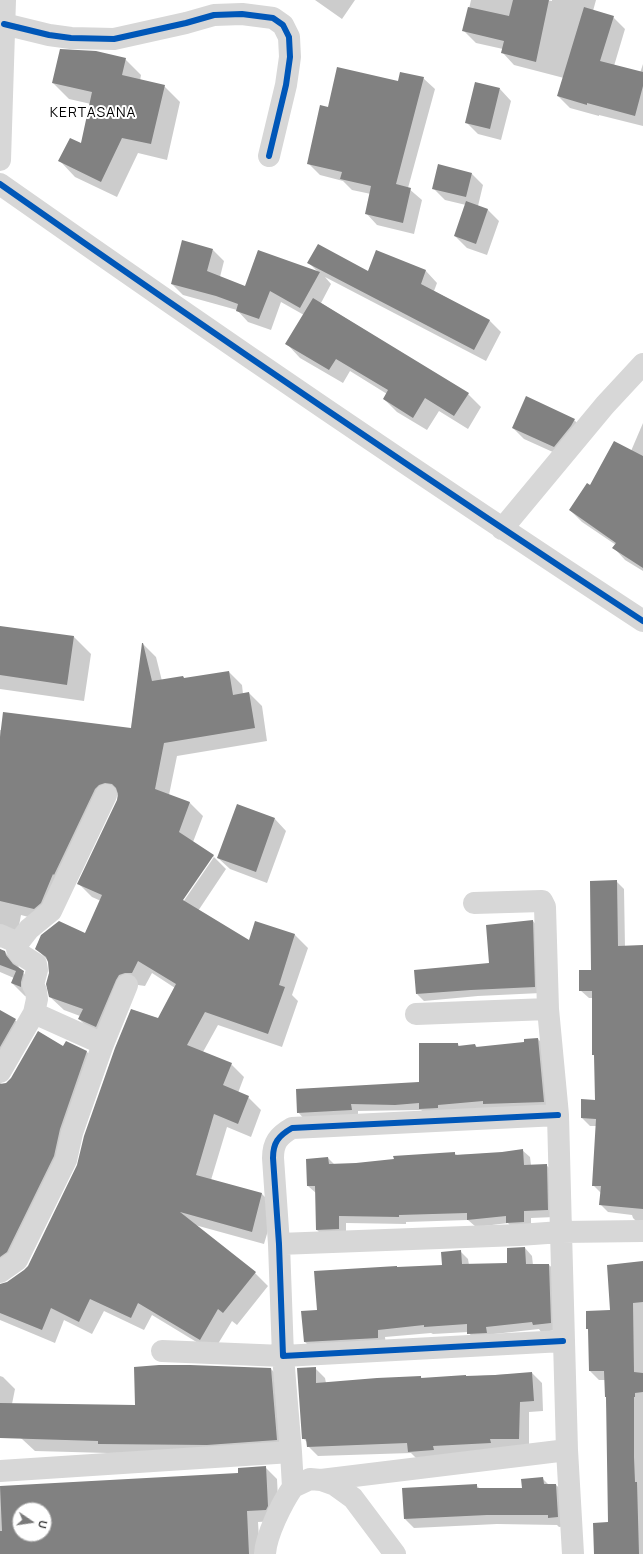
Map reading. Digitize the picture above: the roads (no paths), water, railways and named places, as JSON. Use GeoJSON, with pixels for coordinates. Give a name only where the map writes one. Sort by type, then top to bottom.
{"type":"FeatureCollection","features":[{"type":"Feature","properties":{"kind":"street"},"geometry":{"type":"LineString","coordinates":[[0,160],[5,0]]}},
{"type":"Feature","properties":{"kind":"street"},"geometry":{"type":"LineString","coordinates":[[4,24],[49,35],[114,39],[186,23],[214,15],[242,14],[273,18],[283,25],[288,37],[290,57],[286,85],[269,156]]}},
{"type":"Feature","properties":{"kind":"street"},"geometry":{"type":"LineString","coordinates":[[0,184],[142,284],[502,529],[643,621]]}},
{"type":"Feature","properties":{"kind":"street"},"geometry":{"type":"LineString","coordinates":[[502,529],[605,406],[643,364]]}},
{"type":"Feature","properties":{"kind":"street"},"geometry":{"type":"LineString","coordinates":[[0,1072],[34,1013],[37,999],[36,991],[33,985],[37,970],[36,964],[20,954],[18,949],[9,939],[29,929],[51,911],[106,795]]}},
{"type":"Feature","properties":{"kind":"street"},"geometry":{"type":"LineString","coordinates":[[474,902],[542,900],[545,907],[548,1009],[558,1115],[562,1232],[563,1341],[573,1554]]}},
{"type":"Feature","properties":{"kind":"street"},"geometry":{"type":"LineString","coordinates":[[0,1272],[17,1260],[66,1160],[72,1132],[103,1044],[127,985]]}},
{"type":"Feature","properties":{"kind":"street"},"geometry":{"type":"LineString","coordinates":[[416,1014],[548,1009]]}},
{"type":"Feature","properties":{"kind":"street"},"geometry":{"type":"LineString","coordinates":[[34,1013],[103,1044]]}},
{"type":"Feature","properties":{"kind":"street"},"geometry":{"type":"LineString","coordinates":[[293,1487],[283,1356],[279,1244],[273,1148],[277,1140],[292,1128],[558,1115]]}},
{"type":"Feature","properties":{"kind":"street"},"geometry":{"type":"LineString","coordinates":[[279,1244],[562,1232],[643,1231]]}},
{"type":"Feature","properties":{"kind":"street"},"geometry":{"type":"LineString","coordinates":[[162,1352],[283,1356],[563,1341]]}},
{"type":"Feature","properties":{"kind":"street"},"geometry":{"type":"LineString","coordinates":[[265,1554],[265,1548],[284,1500],[293,1487],[310,1479],[322,1480],[567,1450]]}},
{"type":"Feature","properties":{"kind":"street"},"geometry":{"type":"LineString","coordinates":[[0,1471],[291,1452]]}},
{"type":"Feature","properties":{"kind":"street"},"geometry":{"type":"LineString","coordinates":[[322,1480],[334,1485],[353,1498],[395,1554]]}},
{"type":"Feature","properties":{"kind":"district","name":"KERTASANA"},"geometry":{"type":"Point","coordinates":[93,113]}}]}
